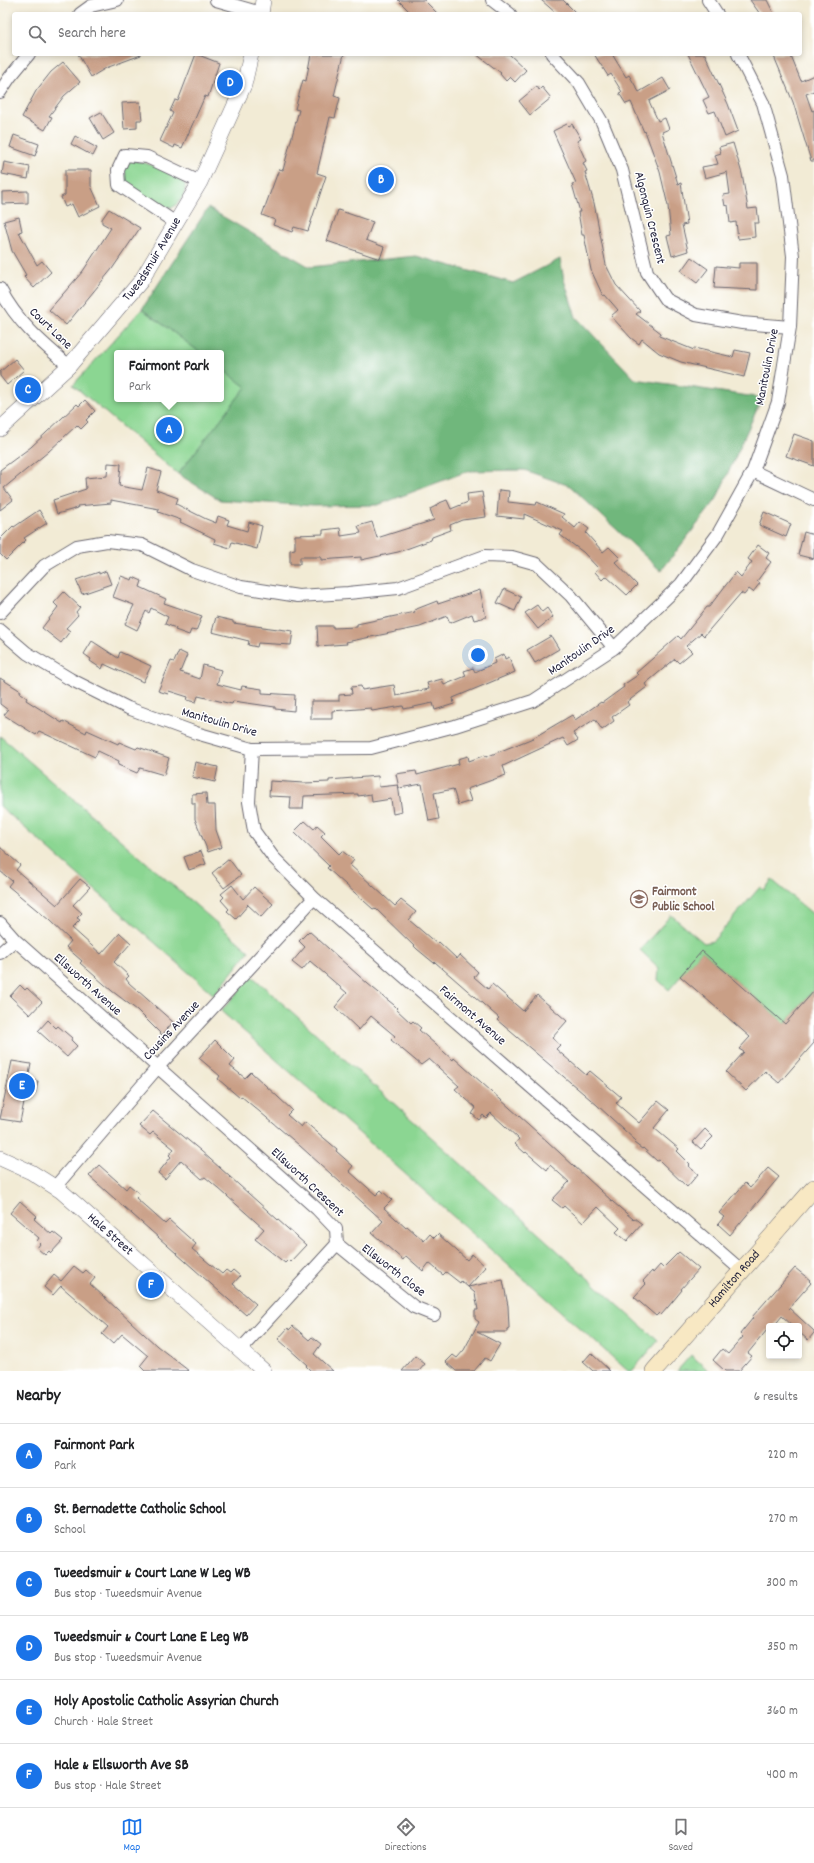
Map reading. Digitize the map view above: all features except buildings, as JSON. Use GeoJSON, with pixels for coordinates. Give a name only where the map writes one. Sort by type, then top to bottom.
{"type":"FeatureCollection","features":[{"type":"Feature","properties":{"kind":"main road","name":"Hamilton Road"},"geometry":{"type":"LineString","coordinates":[[654,1371],[814,1188]]}},
{"type":"Feature","properties":{"kind":"street"},"geometry":{"type":"LineString","coordinates":[[83,12],[91,6],[117,0]]}},
{"type":"Feature","properties":{"kind":"street"},"geometry":{"type":"LineString","coordinates":[[216,0],[262,9]]}},
{"type":"Feature","properties":{"kind":"street"},"geometry":{"type":"LineString","coordinates":[[492,0],[507,12]]}},
{"type":"Feature","properties":{"kind":"street"},"geometry":{"type":"LineString","coordinates":[[708,0],[716,12]]}},
{"type":"Feature","properties":{"kind":"street"},"geometry":{"type":"LineString","coordinates":[[0,92],[27,56]]}},
{"type":"Feature","properties":{"kind":"street","name":"Tweedsmuir Avenue"},"geometry":{"type":"LineString","coordinates":[[0,429],[70,366],[141,281],[200,182],[244,85],[251,56]]}},
{"type":"Feature","properties":{"kind":"street","name":"Algonquin Crescent"},"geometry":{"type":"LineString","coordinates":[[554,56],[579,83],[602,122],[622,170],[647,272],[666,299],[696,315],[742,323],[790,327]]}},
{"type":"Feature","properties":{"kind":"street","name":"Manitoulin Drive"},"geometry":{"type":"LineString","coordinates":[[0,630],[27,653],[70,679],[128,708],[196,733],[252,749],[371,748],[455,726],[533,701],[614,648],[681,584],[718,534],[753,471],[778,402],[790,327],[793,256],[782,175],[762,103],[739,56]]}},
{"type":"Feature","properties":{"kind":"street"},"geometry":{"type":"LineString","coordinates":[[176,223],[119,185],[118,170],[125,155],[147,157],[200,182]]}},
{"type":"Feature","properties":{"kind":"street","name":"Court Lane"},"geometry":{"type":"LineString","coordinates":[[0,289],[8,306],[30,332],[70,366]]}},
{"type":"Feature","properties":{"kind":"street"},"geometry":{"type":"LineString","coordinates":[[753,471],[814,500]]}},
{"type":"Feature","properties":{"kind":"street"},"geometry":{"type":"LineString","coordinates":[[0,613],[44,566],[77,546],[107,541],[142,545],[192,570],[241,587],[298,596],[348,594],[398,588],[485,556],[512,557],[536,564],[572,596],[614,648]]}},
{"type":"Feature","properties":{"kind":"street","name":"Fairmont Avenue"},"geometry":{"type":"LineString","coordinates":[[252,749],[249,802],[254,832],[273,857],[314,898],[741,1270]]}},
{"type":"Feature","properties":{"kind":"street","name":"Cousins Avenue"},"geometry":{"type":"LineString","coordinates":[[55,1187],[158,1067],[314,898]]}},
{"type":"Feature","properties":{"kind":"street","name":"Ellsworth Avenue"},"geometry":{"type":"LineString","coordinates":[[0,922],[15,940],[158,1067]]}},
{"type":"Feature","properties":{"kind":"street"},"geometry":{"type":"LineString","coordinates":[[0,953],[15,940]]}},
{"type":"Feature","properties":{"kind":"street","name":"Ellsworth Crescent"},"geometry":{"type":"LineString","coordinates":[[158,1067],[317,1209],[336,1229],[337,1244]]}},
{"type":"Feature","properties":{"kind":"street","name":"Hale Street"},"geometry":{"type":"LineString","coordinates":[[0,1158],[31,1172],[55,1187],[264,1371]]}},
{"type":"Feature","properties":{"kind":"street"},"geometry":{"type":"LineString","coordinates":[[240,1350],[337,1244]]}},
{"type":"Feature","properties":{"kind":"street","name":"Ellsworth Close"},"geometry":{"type":"LineString","coordinates":[[337,1244],[414,1307],[434,1315]]}},
{"type":"Feature","properties":{"kind":"green space"},"geometry":{"type":"Polygon","coordinates":[[[130,160],[159,168],[173,175],[185,184],[184,195],[172,208],[160,205],[131,188],[126,184],[122,177],[126,164],[130,160]]]}},
{"type":"Feature","properties":{"kind":"green space"},"geometry":{"type":"Polygon","coordinates":[[[208,208],[310,267],[416,256],[513,283],[560,259],[564,280],[576,317],[635,379],[762,398],[716,500],[661,571],[570,486],[524,470],[468,471],[378,505],[313,506],[220,500],[178,474],[246,387],[224,370],[224,350],[197,350],[142,309],[208,208]]]}},
{"type":"Feature","properties":{"kind":"green space"},"geometry":{"type":"Polygon","coordinates":[[[142,309],[197,350],[114,350],[114,402],[224,402],[224,370],[246,387],[178,474],[73,385],[142,309]]]}},
{"type":"Feature","properties":{"kind":"green space"},"geometry":{"type":"Polygon","coordinates":[[[0,736],[249,951],[214,995],[0,806],[0,736]]]}},
{"type":"Feature","properties":{"kind":"green space"},"geometry":{"type":"Polygon","coordinates":[[[772,880],[814,915],[814,990],[785,1024],[702,951],[669,990],[658,980],[659,968],[640,950],[671,915],[704,943],[713,941],[760,887],[764,890],[772,880]]]}},
{"type":"Feature","properties":{"kind":"green space"},"geometry":{"type":"Polygon","coordinates":[[[252,976],[658,1341],[632,1371],[628,1371],[221,1011],[252,976]]]}},
{"type":"Feature","properties":{"kind":"green space"},"geometry":{"type":"Polygon","coordinates":[[[691,1355],[709,1371],[677,1371],[691,1355]]]}},
{"type":"Feature","properties":{"kind":"place","name":"Tweedsmuir & Court Lane E Leg WB"},"geometry":{"type":"Point","coordinates":[230,83]}},
{"type":"Feature","properties":{"kind":"place","name":"St. Bernadette Catholic School"},"geometry":{"type":"Point","coordinates":[381,180]}},
{"type":"Feature","properties":{"kind":"place","name":"Tweedsmuir & Court Lane W Leg WB"},"geometry":{"type":"Point","coordinates":[28,390]}},
{"type":"Feature","properties":{"kind":"place","name":"Fairmont Park"},"geometry":{"type":"Point","coordinates":[169,430]}},
{"type":"Feature","properties":{"kind":"place","name":"Fairmont Public School"},"geometry":{"type":"Point","coordinates":[639,899]}},
{"type":"Feature","properties":{"kind":"place","name":"Holy Apostolic Catholic Assyrian Church"},"geometry":{"type":"Point","coordinates":[22,1086]}},
{"type":"Feature","properties":{"kind":"place","name":"Hale & Ellsworth Ave SB"},"geometry":{"type":"Point","coordinates":[151,1285]}}]}
